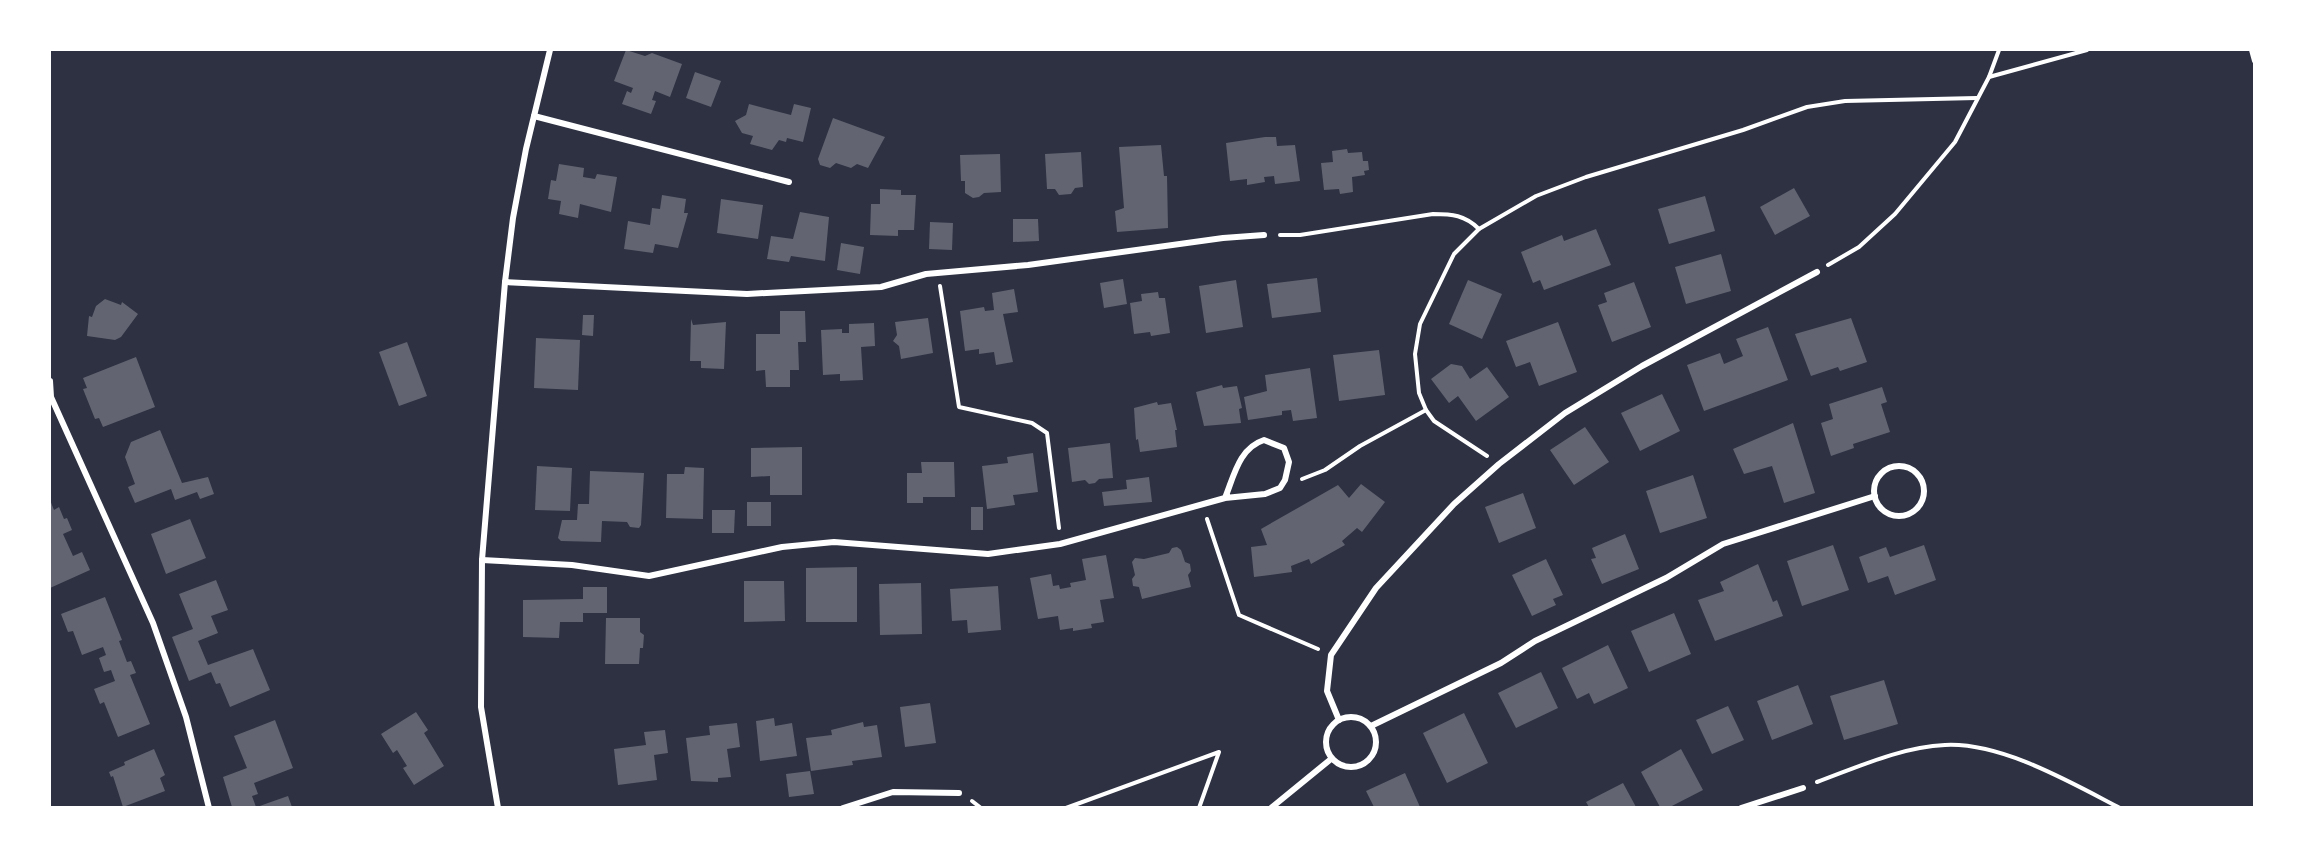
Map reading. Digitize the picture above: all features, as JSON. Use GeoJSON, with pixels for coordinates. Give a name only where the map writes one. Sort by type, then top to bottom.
{"type":"FeatureCollection","features":[{"type":"Feature","properties":{"kind":"street"},"geometry":{"type":"LineString","coordinates":[[498,807],[481,707],[482,560],[504,282],[513,218],[550,50]]}},
{"type":"Feature","properties":{"kind":"street"},"geometry":{"type":"LineString","coordinates":[[534,116],[789,182]]}},
{"type":"Feature","properties":{"kind":"street"},"geometry":{"type":"LineString","coordinates":[[504,282],[747,294],[881,287],[926,274],[1223,238],[1264,236]]}},
{"type":"Feature","properties":{"kind":"street"},"geometry":{"type":"LineString","coordinates":[[1339,720],[1327,691],[1331,655],[1377,588],[1454,504],[1499,464],[1565,413],[1642,366],[1817,272]]}},
{"type":"Feature","properties":{"kind":"street"},"geometry":{"type":"LineString","coordinates":[[50,381],[51,397],[153,623],[186,717],[209,807]]}},
{"type":"Feature","properties":{"kind":"street"},"geometry":{"type":"LineString","coordinates":[[482,560],[572,565],[649,576],[782,548],[834,543],[988,554],[1060,544],[1225,498],[1265,494],[1280,488],[1285,480],[1289,462],[1284,448],[1264,440],[1253,443],[1242,457],[1225,498]]}},
{"type":"Feature","properties":{"kind":"street"},"geometry":{"type":"LineString","coordinates":[[1892,467],[1904,467],[1915,472],[1922,481],[1924,493],[1920,504],[1912,513],[1901,516],[1889,514],[1880,507],[1875,496],[1875,484],[1882,474],[1892,467]]}},
{"type":"Feature","properties":{"kind":"street"},"geometry":{"type":"LineString","coordinates":[[1371,726],[1501,663],[1535,641],[1666,578],[1723,544],[1875,496]]}},
{"type":"Feature","properties":{"kind":"street"},"geometry":{"type":"LineString","coordinates":[[1351,716],[1364,720],[1371,726],[1377,740],[1375,753],[1366,764],[1354,768],[1340,766],[1326,751],[1325,739],[1330,726],[1339,720],[1351,716]]}},
{"type":"Feature","properties":{"kind":"street"},"geometry":{"type":"LineString","coordinates":[[1271,807],[1332,759]]}},
{"type":"Feature","properties":{"kind":"street"},"geometry":{"type":"LineString","coordinates":[[1741,807],[1803,788]]}},
{"type":"Feature","properties":{"kind":"street"},"geometry":{"type":"LineString","coordinates":[[843,807],[893,792],[958,793]]}},
{"type":"Feature","properties":{"kind":"path"},"geometry":{"type":"LineString","coordinates":[[1817,272],[1859,248],[1895,214],[1955,142],[1989,77],[1999,50]]}},
{"type":"Feature","properties":{"kind":"path"},"geometry":{"type":"LineString","coordinates":[[1989,77],[2087,50]]}},
{"type":"Feature","properties":{"kind":"path"},"geometry":{"type":"LineString","coordinates":[[2251,50],[2254,61]]}},
{"type":"Feature","properties":{"kind":"path"},"geometry":{"type":"LineString","coordinates":[[1499,464],[1434,421],[1426,410],[1416,374],[1415,354],[1420,324],[1454,254],[1479,229],[1536,196],[1586,177],[1743,130],[1807,107],[1845,101],[1977,98]]}},
{"type":"Feature","properties":{"kind":"path"},"geometry":{"type":"LineString","coordinates":[[1264,236],[1300,235],[1433,214],[1462,217],[1470,220],[1479,229]]}},
{"type":"Feature","properties":{"kind":"path"},"geometry":{"type":"LineString","coordinates":[[938,274],[959,406],[1032,423],[1047,432],[1060,544]]}},
{"type":"Feature","properties":{"kind":"path"},"geometry":{"type":"LineString","coordinates":[[1285,480],[1304,479],[1325,470],[1360,446],[1426,410]]}},
{"type":"Feature","properties":{"kind":"path"},"geometry":{"type":"LineString","coordinates":[[1208,522],[1239,615],[1314,648]]}},
{"type":"Feature","properties":{"kind":"path"},"geometry":{"type":"LineString","coordinates":[[1803,788],[1890,755],[1943,745],[1966,745],[2003,753],[2120,807]]}},
{"type":"Feature","properties":{"kind":"path"},"geometry":{"type":"LineString","coordinates":[[1066,807],[1219,752],[1199,807]]}},
{"type":"Feature","properties":{"kind":"building"},"geometry":{"type":"Polygon","coordinates":[[[626,50],[645,56],[652,53],[682,64],[670,97],[655,91],[652,100],[656,101],[651,114],[622,104],[627,91],[631,93],[633,88],[614,81],[626,50]]]}},
{"type":"Feature","properties":{"kind":"building"},"geometry":{"type":"Polygon","coordinates":[[[695,72],[721,81],[711,107],[686,98],[695,72]]]}},
{"type":"Feature","properties":{"kind":"building"},"geometry":{"type":"Polygon","coordinates":[[[749,104],[791,115],[794,104],[811,108],[803,142],[787,138],[786,142],[779,140],[772,150],[750,144],[753,136],[742,133],[735,121],[746,115],[749,104]]]}},
{"type":"Feature","properties":{"kind":"building"},"geometry":{"type":"Polygon","coordinates":[[[833,118],[885,137],[868,168],[857,164],[851,168],[836,163],[830,168],[820,165],[818,159],[833,118]]]}},
{"type":"Feature","properties":{"kind":"building"},"geometry":{"type":"Polygon","coordinates":[[[1276,137],[1277,146],[1295,145],[1300,181],[1275,184],[1274,176],[1264,177],[1265,182],[1247,185],[1247,179],[1230,181],[1226,143],[1276,137]]]}},
{"type":"Feature","properties":{"kind":"building"},"geometry":{"type":"Polygon","coordinates":[[[1161,145],[1164,176],[1167,176],[1168,228],[1117,232],[1115,211],[1124,208],[1119,147],[1161,145]]]}},
{"type":"Feature","properties":{"kind":"building"},"geometry":{"type":"Polygon","coordinates":[[[1347,149],[1348,153],[1362,152],[1363,161],[1368,161],[1369,170],[1364,171],[1365,175],[1352,177],[1353,192],[1340,194],[1339,189],[1324,190],[1321,163],[1333,162],[1332,151],[1347,149]]]}},
{"type":"Feature","properties":{"kind":"building"},"geometry":{"type":"Polygon","coordinates":[[[1081,152],[1083,187],[1075,188],[1071,194],[1059,195],[1055,189],[1047,189],[1045,154],[1081,152]]]}},
{"type":"Feature","properties":{"kind":"building"},"geometry":{"type":"Polygon","coordinates":[[[1000,154],[1001,192],[984,193],[973,198],[965,193],[965,181],[961,181],[960,155],[1000,154]]]}},
{"type":"Feature","properties":{"kind":"building"},"geometry":{"type":"Polygon","coordinates":[[[559,164],[584,168],[583,177],[595,179],[597,174],[617,177],[611,212],[580,204],[578,218],[559,214],[561,201],[548,199],[551,180],[556,181],[559,164]]]}},
{"type":"Feature","properties":{"kind":"building"},"geometry":{"type":"Polygon","coordinates":[[[1794,188],[1810,216],[1775,235],[1760,207],[1794,188]]]}},
{"type":"Feature","properties":{"kind":"building"},"geometry":{"type":"Polygon","coordinates":[[[880,189],[901,190],[901,195],[916,195],[914,230],[898,230],[898,236],[870,235],[871,204],[880,204],[880,189]]]}},
{"type":"Feature","properties":{"kind":"building"},"geometry":{"type":"Polygon","coordinates":[[[662,195],[686,199],[684,213],[688,213],[678,248],[655,244],[653,253],[624,249],[628,221],[650,225],[652,208],[660,209],[662,195]]]}},
{"type":"Feature","properties":{"kind":"building"},"geometry":{"type":"Polygon","coordinates":[[[1705,196],[1715,231],[1669,244],[1658,209],[1705,196]]]}},
{"type":"Feature","properties":{"kind":"building"},"geometry":{"type":"Polygon","coordinates":[[[721,199],[763,205],[758,239],[717,233],[721,199]]]}},
{"type":"Feature","properties":{"kind":"building"},"geometry":{"type":"Polygon","coordinates":[[[800,212],[829,217],[825,261],[791,256],[789,262],[767,259],[771,236],[793,239],[800,212]]]}},
{"type":"Feature","properties":{"kind":"building"},"geometry":{"type":"Polygon","coordinates":[[[1013,219],[1038,219],[1039,241],[1013,242],[1013,219]]]}},
{"type":"Feature","properties":{"kind":"building"},"geometry":{"type":"Polygon","coordinates":[[[930,222],[953,223],[952,250],[929,249],[930,222]]]}},
{"type":"Feature","properties":{"kind":"building"},"geometry":{"type":"Polygon","coordinates":[[[1596,229],[1611,265],[1544,290],[1540,280],[1533,283],[1521,252],[1562,235],[1564,241],[1596,229]]]}},
{"type":"Feature","properties":{"kind":"building"},"geometry":{"type":"Polygon","coordinates":[[[841,243],[864,247],[860,274],[837,270],[841,243]]]}},
{"type":"Feature","properties":{"kind":"building"},"geometry":{"type":"Polygon","coordinates":[[[1721,254],[1731,291],[1686,304],[1675,267],[1721,254]]]}},
{"type":"Feature","properties":{"kind":"building"},"geometry":{"type":"Polygon","coordinates":[[[1317,278],[1321,312],[1272,318],[1267,284],[1317,278]]]}},
{"type":"Feature","properties":{"kind":"building"},"geometry":{"type":"Polygon","coordinates":[[[1123,279],[1127,304],[1104,308],[1100,283],[1123,279]]]}},
{"type":"Feature","properties":{"kind":"building"},"geometry":{"type":"Polygon","coordinates":[[[1236,280],[1243,327],[1206,333],[1199,286],[1236,280]]]}},
{"type":"Feature","properties":{"kind":"building"},"geometry":{"type":"Polygon","coordinates":[[[1468,280],[1502,294],[1482,339],[1449,324],[1468,280]]]}},
{"type":"Feature","properties":{"kind":"building"},"geometry":{"type":"Polygon","coordinates":[[[1634,282],[1651,327],[1612,342],[1598,305],[1607,302],[1604,293],[1634,282]]]}},
{"type":"Feature","properties":{"kind":"building"},"geometry":{"type":"Polygon","coordinates":[[[1014,289],[1018,312],[1003,314],[1013,362],[996,365],[994,352],[979,354],[979,349],[965,351],[960,311],[984,307],[985,311],[994,310],[992,293],[1014,289]]]}},
{"type":"Feature","properties":{"kind":"building"},"geometry":{"type":"Polygon","coordinates":[[[1158,292],[1159,298],[1165,298],[1170,333],[1151,336],[1150,332],[1134,334],[1130,303],[1142,301],[1141,294],[1158,292]]]}},
{"type":"Feature","properties":{"kind":"building"},"geometry":{"type":"Polygon","coordinates":[[[105,299],[121,305],[122,302],[138,314],[121,337],[115,340],[87,336],[89,316],[92,317],[96,306],[105,299]]]}},
{"type":"Feature","properties":{"kind":"building"},"geometry":{"type":"Polygon","coordinates":[[[780,311],[805,311],[806,342],[798,342],[799,370],[790,370],[790,387],[766,387],[765,370],[756,371],[756,334],[780,334],[780,311]]]}},
{"type":"Feature","properties":{"kind":"building"},"geometry":{"type":"Polygon","coordinates":[[[583,315],[594,315],[593,336],[582,335],[583,315]]]}},
{"type":"Feature","properties":{"kind":"building"},"geometry":{"type":"Polygon","coordinates":[[[928,318],[933,353],[901,359],[899,346],[893,341],[897,335],[895,322],[928,318]]]}},
{"type":"Feature","properties":{"kind":"building"},"geometry":{"type":"Polygon","coordinates":[[[1851,318],[1867,362],[1840,371],[1838,367],[1811,376],[1795,334],[1851,318]]]}},
{"type":"Feature","properties":{"kind":"building"},"geometry":{"type":"Polygon","coordinates":[[[691,319],[693,325],[726,322],[724,369],[701,368],[701,361],[690,361],[691,319]]]}},
{"type":"Feature","properties":{"kind":"building"},"geometry":{"type":"Polygon","coordinates":[[[1558,322],[1577,372],[1539,386],[1530,362],[1516,367],[1506,341],[1558,322]]]}},
{"type":"Feature","properties":{"kind":"building"},"geometry":{"type":"Polygon","coordinates":[[[874,323],[875,346],[861,347],[863,380],[840,381],[840,374],[823,375],[821,330],[842,329],[842,333],[849,333],[849,324],[874,323]]]}},
{"type":"Feature","properties":{"kind":"building"},"geometry":{"type":"Polygon","coordinates":[[[1768,327],[1788,380],[1704,411],[1687,365],[1720,353],[1724,364],[1743,356],[1736,339],[1768,327]]]}},
{"type":"Feature","properties":{"kind":"building"},"geometry":{"type":"Polygon","coordinates":[[[536,338],[580,340],[578,390],[534,388],[536,338]]]}},
{"type":"Feature","properties":{"kind":"building"},"geometry":{"type":"Polygon","coordinates":[[[407,342],[427,396],[399,406],[379,352],[407,342]]]}},
{"type":"Feature","properties":{"kind":"building"},"geometry":{"type":"Polygon","coordinates":[[[1379,350],[1385,395],[1339,401],[1333,355],[1379,350]]]}},
{"type":"Feature","properties":{"kind":"building"},"geometry":{"type":"Polygon","coordinates":[[[136,357],[155,407],[103,427],[99,418],[95,419],[83,389],[87,388],[83,378],[136,357]]]}},
{"type":"Feature","properties":{"kind":"building"},"geometry":{"type":"Polygon","coordinates":[[[1451,364],[1462,366],[1470,379],[1487,367],[1509,397],[1476,421],[1458,396],[1449,403],[1431,379],[1451,364]]]}},
{"type":"Feature","properties":{"kind":"building"},"geometry":{"type":"Polygon","coordinates":[[[1310,368],[1317,418],[1293,421],[1291,410],[1282,411],[1282,415],[1248,420],[1244,397],[1267,391],[1265,375],[1310,368]]]}},
{"type":"Feature","properties":{"kind":"building"},"geometry":{"type":"Polygon","coordinates":[[[1222,385],[1223,388],[1237,386],[1242,408],[1239,409],[1241,423],[1204,426],[1196,392],[1222,385]]]}},
{"type":"Feature","properties":{"kind":"building"},"geometry":{"type":"Polygon","coordinates":[[[1882,387],[1887,402],[1881,404],[1890,432],[1853,444],[1854,448],[1831,456],[1821,423],[1833,419],[1829,404],[1882,387]]]}},
{"type":"Feature","properties":{"kind":"building"},"geometry":{"type":"Polygon","coordinates":[[[1662,394],[1680,431],[1640,451],[1621,413],[1662,394]]]}},
{"type":"Feature","properties":{"kind":"building"},"geometry":{"type":"Polygon","coordinates":[[[1157,402],[1158,405],[1171,403],[1177,430],[1175,430],[1177,447],[1140,452],[1138,439],[1136,440],[1134,408],[1157,402]]]}},
{"type":"Feature","properties":{"kind":"building"},"geometry":{"type":"Polygon","coordinates":[[[1793,423],[1815,493],[1784,503],[1772,466],[1744,474],[1733,449],[1793,423]]]}},
{"type":"Feature","properties":{"kind":"building"},"geometry":{"type":"Polygon","coordinates":[[[1585,427],[1609,462],[1574,485],[1550,450],[1585,427]]]}},
{"type":"Feature","properties":{"kind":"building"},"geometry":{"type":"Polygon","coordinates":[[[160,430],[182,483],[208,477],[214,494],[200,499],[197,492],[175,500],[171,489],[135,503],[128,487],[135,484],[125,457],[131,442],[160,430]]]}},
{"type":"Feature","properties":{"kind":"building"},"geometry":{"type":"Polygon","coordinates":[[[1110,443],[1113,478],[1099,479],[1089,484],[1085,480],[1072,482],[1068,448],[1110,443]]]}},
{"type":"Feature","properties":{"kind":"building"},"geometry":{"type":"Polygon","coordinates":[[[802,447],[802,495],[770,495],[770,476],[751,477],[751,448],[802,447]]]}},
{"type":"Feature","properties":{"kind":"building"},"geometry":{"type":"Polygon","coordinates":[[[1033,453],[1038,492],[1013,495],[1015,505],[987,509],[982,466],[1008,463],[1007,457],[1033,453]]]}},
{"type":"Feature","properties":{"kind":"building"},"geometry":{"type":"Polygon","coordinates":[[[921,462],[954,462],[955,497],[923,497],[923,503],[907,503],[907,473],[922,473],[921,462]]]}},
{"type":"Feature","properties":{"kind":"building"},"geometry":{"type":"Polygon","coordinates":[[[537,466],[572,468],[570,511],[535,510],[537,466]]]}},
{"type":"Feature","properties":{"kind":"building"},"geometry":{"type":"Polygon","coordinates":[[[685,467],[704,468],[703,519],[666,518],[667,474],[684,474],[685,467]]]}},
{"type":"Feature","properties":{"kind":"building"},"geometry":{"type":"Polygon","coordinates":[[[590,471],[644,473],[641,525],[639,528],[630,527],[627,522],[602,521],[601,542],[561,541],[558,538],[562,520],[577,520],[578,504],[589,504],[590,471]]]}},
{"type":"Feature","properties":{"kind":"building"},"geometry":{"type":"Polygon","coordinates":[[[1693,475],[1707,518],[1660,533],[1646,491],[1693,475]]]}},
{"type":"Feature","properties":{"kind":"building"},"geometry":{"type":"Polygon","coordinates":[[[1149,477],[1152,502],[1104,506],[1102,492],[1127,489],[1126,480],[1149,477]]]}},
{"type":"Feature","properties":{"kind":"building"},"geometry":{"type":"Polygon","coordinates":[[[1361,484],[1385,502],[1362,532],[1357,528],[1342,541],[1345,545],[1311,564],[1309,559],[1291,566],[1292,572],[1254,577],[1251,547],[1267,545],[1261,529],[1338,485],[1349,498],[1361,484]]]}},
{"type":"Feature","properties":{"kind":"building"},"geometry":{"type":"Polygon","coordinates":[[[1523,493],[1536,528],[1499,543],[1485,507],[1523,493]]]}},
{"type":"Feature","properties":{"kind":"building"},"geometry":{"type":"Polygon","coordinates":[[[50,500],[54,510],[59,507],[72,530],[63,534],[73,556],[82,552],[90,570],[50,588],[50,500]]]}},
{"type":"Feature","properties":{"kind":"building"},"geometry":{"type":"Polygon","coordinates":[[[747,502],[771,502],[771,526],[747,526],[747,502]]]}},
{"type":"Feature","properties":{"kind":"building"},"geometry":{"type":"Polygon","coordinates":[[[971,507],[983,507],[983,530],[971,530],[971,507]]]}},
{"type":"Feature","properties":{"kind":"building"},"geometry":{"type":"Polygon","coordinates":[[[712,510],[735,510],[734,533],[712,533],[712,510]]]}},
{"type":"Feature","properties":{"kind":"building"},"geometry":{"type":"Polygon","coordinates":[[[190,519],[206,558],[166,574],[151,534],[190,519]]]}},
{"type":"Feature","properties":{"kind":"building"},"geometry":{"type":"Polygon","coordinates":[[[1625,534],[1639,569],[1602,584],[1591,559],[1596,558],[1592,548],[1625,534]]]}},
{"type":"Feature","properties":{"kind":"building"},"geometry":{"type":"Polygon","coordinates":[[[1833,545],[1849,590],[1802,606],[1787,561],[1833,545]]]}},
{"type":"Feature","properties":{"kind":"building"},"geometry":{"type":"Polygon","coordinates":[[[1924,545],[1936,580],[1895,595],[1888,576],[1868,583],[1859,557],[1886,547],[1890,557],[1924,545]]]}},
{"type":"Feature","properties":{"kind":"building"},"geometry":{"type":"Polygon","coordinates":[[[1177,547],[1181,550],[1185,562],[1190,564],[1191,571],[1188,575],[1191,587],[1142,599],[1139,587],[1133,586],[1132,579],[1135,575],[1132,562],[1135,558],[1144,559],[1169,553],[1172,548],[1177,547]]]}},
{"type":"Feature","properties":{"kind":"building"},"geometry":{"type":"Polygon","coordinates":[[[1106,555],[1114,598],[1100,600],[1104,622],[1091,624],[1092,628],[1073,631],[1073,628],[1060,630],[1058,616],[1038,619],[1030,578],[1051,574],[1053,586],[1059,585],[1060,589],[1071,587],[1070,583],[1086,580],[1082,559],[1106,555]]]}},
{"type":"Feature","properties":{"kind":"building"},"geometry":{"type":"Polygon","coordinates":[[[1546,559],[1563,595],[1553,599],[1556,605],[1532,616],[1512,575],[1546,559]]]}},
{"type":"Feature","properties":{"kind":"building"},"geometry":{"type":"Polygon","coordinates":[[[1758,564],[1773,602],[1777,600],[1783,616],[1715,641],[1698,600],[1724,591],[1720,582],[1758,564]]]}},
{"type":"Feature","properties":{"kind":"building"},"geometry":{"type":"Polygon","coordinates":[[[857,567],[857,622],[806,622],[806,568],[857,567]]]}},
{"type":"Feature","properties":{"kind":"building"},"geometry":{"type":"Polygon","coordinates":[[[216,580],[228,610],[211,616],[218,633],[198,641],[208,665],[253,649],[270,690],[230,707],[220,683],[216,684],[211,672],[189,681],[172,637],[193,629],[179,594],[216,580]]]}},
{"type":"Feature","properties":{"kind":"building"},"geometry":{"type":"Polygon","coordinates":[[[744,581],[784,581],[785,621],[744,622],[744,581]]]}},
{"type":"Feature","properties":{"kind":"building"},"geometry":{"type":"Polygon","coordinates":[[[921,583],[922,634],[880,635],[879,584],[921,583]]]}},
{"type":"Feature","properties":{"kind":"building"},"geometry":{"type":"Polygon","coordinates":[[[998,586],[1001,630],[968,633],[967,620],[952,621],[950,589],[998,586]]]}},
{"type":"Feature","properties":{"kind":"building"},"geometry":{"type":"Polygon","coordinates":[[[583,587],[607,587],[607,613],[583,613],[583,622],[560,622],[559,638],[523,637],[523,600],[583,599],[583,587]]]}},
{"type":"Feature","properties":{"kind":"building"},"geometry":{"type":"Polygon","coordinates":[[[105,597],[122,640],[119,641],[127,662],[131,661],[136,673],[130,675],[150,724],[118,737],[104,702],[100,704],[94,689],[115,681],[111,670],[104,672],[99,658],[106,655],[103,647],[82,655],[73,631],[68,632],[61,614],[105,597]]]}},
{"type":"Feature","properties":{"kind":"building"},"geometry":{"type":"Polygon","coordinates":[[[1674,613],[1691,654],[1649,672],[1631,631],[1674,613]]]}},
{"type":"Feature","properties":{"kind":"building"},"geometry":{"type":"Polygon","coordinates":[[[606,618],[640,618],[640,632],[644,635],[639,664],[605,664],[606,618]]]}},
{"type":"Feature","properties":{"kind":"building"},"geometry":{"type":"Polygon","coordinates":[[[1608,645],[1628,688],[1594,704],[1589,693],[1577,699],[1562,668],[1608,645]]]}},
{"type":"Feature","properties":{"kind":"building"},"geometry":{"type":"Polygon","coordinates":[[[1541,672],[1558,708],[1516,728],[1498,693],[1541,672]]]}},
{"type":"Feature","properties":{"kind":"building"},"geometry":{"type":"Polygon","coordinates":[[[1884,680],[1898,724],[1844,740],[1830,696],[1884,680]]]}},
{"type":"Feature","properties":{"kind":"building"},"geometry":{"type":"Polygon","coordinates":[[[1798,685],[1813,724],[1772,740],[1757,701],[1798,685]]]}},
{"type":"Feature","properties":{"kind":"building"},"geometry":{"type":"Polygon","coordinates":[[[930,703],[936,743],[905,747],[900,707],[930,703]]]}},
{"type":"Feature","properties":{"kind":"building"},"geometry":{"type":"Polygon","coordinates":[[[1728,706],[1744,740],[1712,754],[1696,720],[1728,706]]]}},
{"type":"Feature","properties":{"kind":"building"},"geometry":{"type":"Polygon","coordinates":[[[416,712],[428,730],[424,733],[444,766],[414,785],[403,768],[407,766],[397,750],[393,753],[381,734],[416,712]]]}},
{"type":"Feature","properties":{"kind":"building"},"geometry":{"type":"Polygon","coordinates":[[[1464,713],[1488,763],[1447,783],[1423,733],[1464,713]]]}},
{"type":"Feature","properties":{"kind":"building"},"geometry":{"type":"Polygon","coordinates":[[[774,718],[775,726],[792,723],[797,756],[760,761],[756,721],[774,718]]]}},
{"type":"Feature","properties":{"kind":"building"},"geometry":{"type":"Polygon","coordinates":[[[275,720],[293,768],[254,783],[258,794],[252,796],[256,807],[232,807],[223,777],[247,768],[234,736],[275,720]]]}},
{"type":"Feature","properties":{"kind":"building"},"geometry":{"type":"Polygon","coordinates":[[[863,722],[864,727],[877,725],[882,757],[852,761],[853,765],[811,771],[806,738],[832,735],[831,730],[863,722]]]}},
{"type":"Feature","properties":{"kind":"building"},"geometry":{"type":"Polygon","coordinates":[[[737,723],[740,747],[727,749],[731,777],[718,778],[718,782],[691,781],[686,738],[710,735],[709,726],[737,723]]]}},
{"type":"Feature","properties":{"kind":"building"},"geometry":{"type":"Polygon","coordinates":[[[665,730],[668,753],[654,755],[657,780],[618,785],[614,749],[646,745],[644,732],[665,730]]]}},
{"type":"Feature","properties":{"kind":"building"},"geometry":{"type":"Polygon","coordinates":[[[154,749],[165,775],[160,778],[165,791],[123,807],[113,776],[111,777],[109,772],[125,765],[124,762],[154,749]]]}},
{"type":"Feature","properties":{"kind":"building"},"geometry":{"type":"Polygon","coordinates":[[[1681,749],[1703,790],[1670,807],[1660,807],[1641,772],[1681,749]]]}},
{"type":"Feature","properties":{"kind":"building"},"geometry":{"type":"Polygon","coordinates":[[[810,771],[814,794],[789,797],[786,774],[810,771]]]}},
{"type":"Feature","properties":{"kind":"building"},"geometry":{"type":"Polygon","coordinates":[[[1405,773],[1420,807],[1374,807],[1366,791],[1405,773]]]}},
{"type":"Feature","properties":{"kind":"building"},"geometry":{"type":"Polygon","coordinates":[[[1623,783],[1636,807],[1589,807],[1586,802],[1623,783]]]}},
{"type":"Feature","properties":{"kind":"building"},"geometry":{"type":"Polygon","coordinates":[[[288,796],[292,807],[257,807],[268,803],[288,796]]]}}]}
